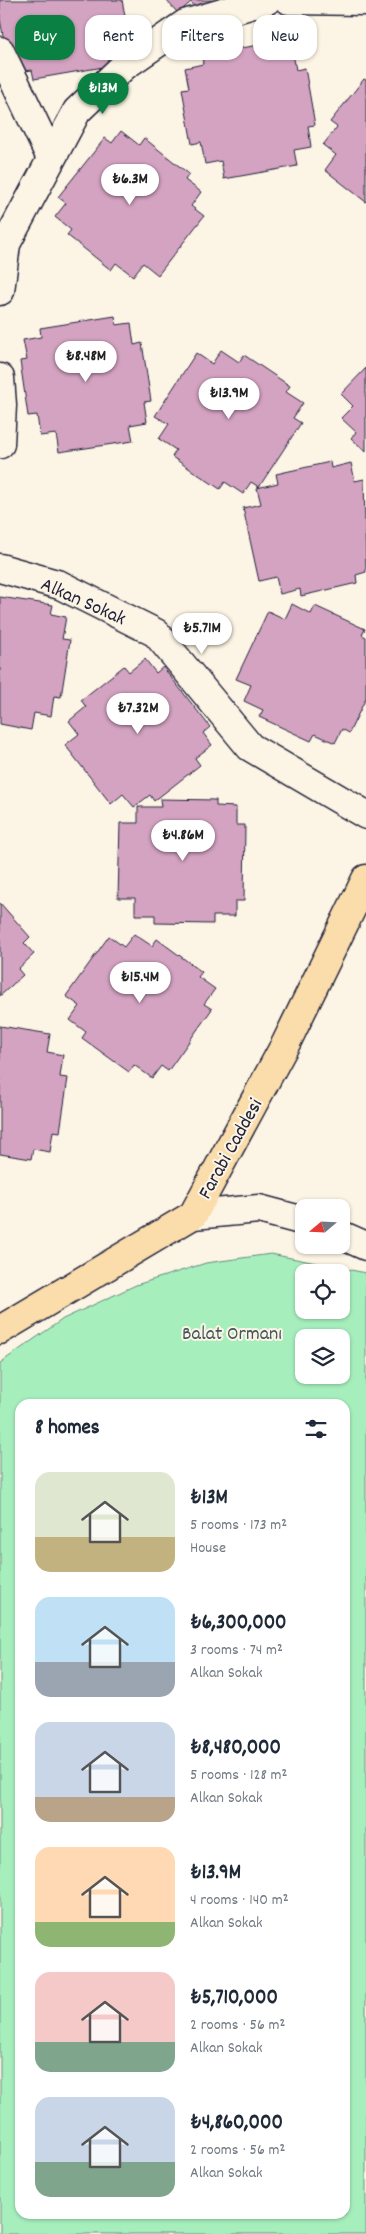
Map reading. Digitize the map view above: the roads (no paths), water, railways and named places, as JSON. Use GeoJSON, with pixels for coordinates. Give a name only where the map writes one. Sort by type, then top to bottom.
{"type":"FeatureCollection","features":[{"type":"Feature","properties":{"kind":"main road","name":"Farabi Caddesi"},"geometry":{"type":"LineString","coordinates":[[0,1330],[193,1216],[286,1043],[366,880]]}},
{"type":"Feature","properties":{"kind":"street"},"geometry":{"type":"LineString","coordinates":[[0,291],[6,244],[50,158],[77,111],[124,66],[185,24],[267,0]]}},
{"type":"Feature","properties":{"kind":"street"},"geometry":{"type":"LineString","coordinates":[[289,0],[366,1]]}},
{"type":"Feature","properties":{"kind":"street"},"geometry":{"type":"LineString","coordinates":[[0,52],[50,158]]}},
{"type":"Feature","properties":{"kind":"street"},"geometry":{"type":"LineString","coordinates":[[0,378],[0,444]]}},
{"type":"Feature","properties":{"kind":"street","name":"Alkan Sokak"},"geometry":{"type":"LineString","coordinates":[[0,568],[60,586],[156,633],[250,747],[366,815]]}},
{"type":"Feature","properties":{"kind":"street"},"geometry":{"type":"LineString","coordinates":[[193,1216],[259,1209],[295,1219]]}},
{"type":"Feature","properties":{"kind":"street"},"geometry":{"type":"LineString","coordinates":[[350,1239],[366,1246]]}},
{"type":"Feature","properties":{"kind":"park label","name":"Balat Ormanı"},"geometry":{"type":"Point","coordinates":[232,1332]}}]}
